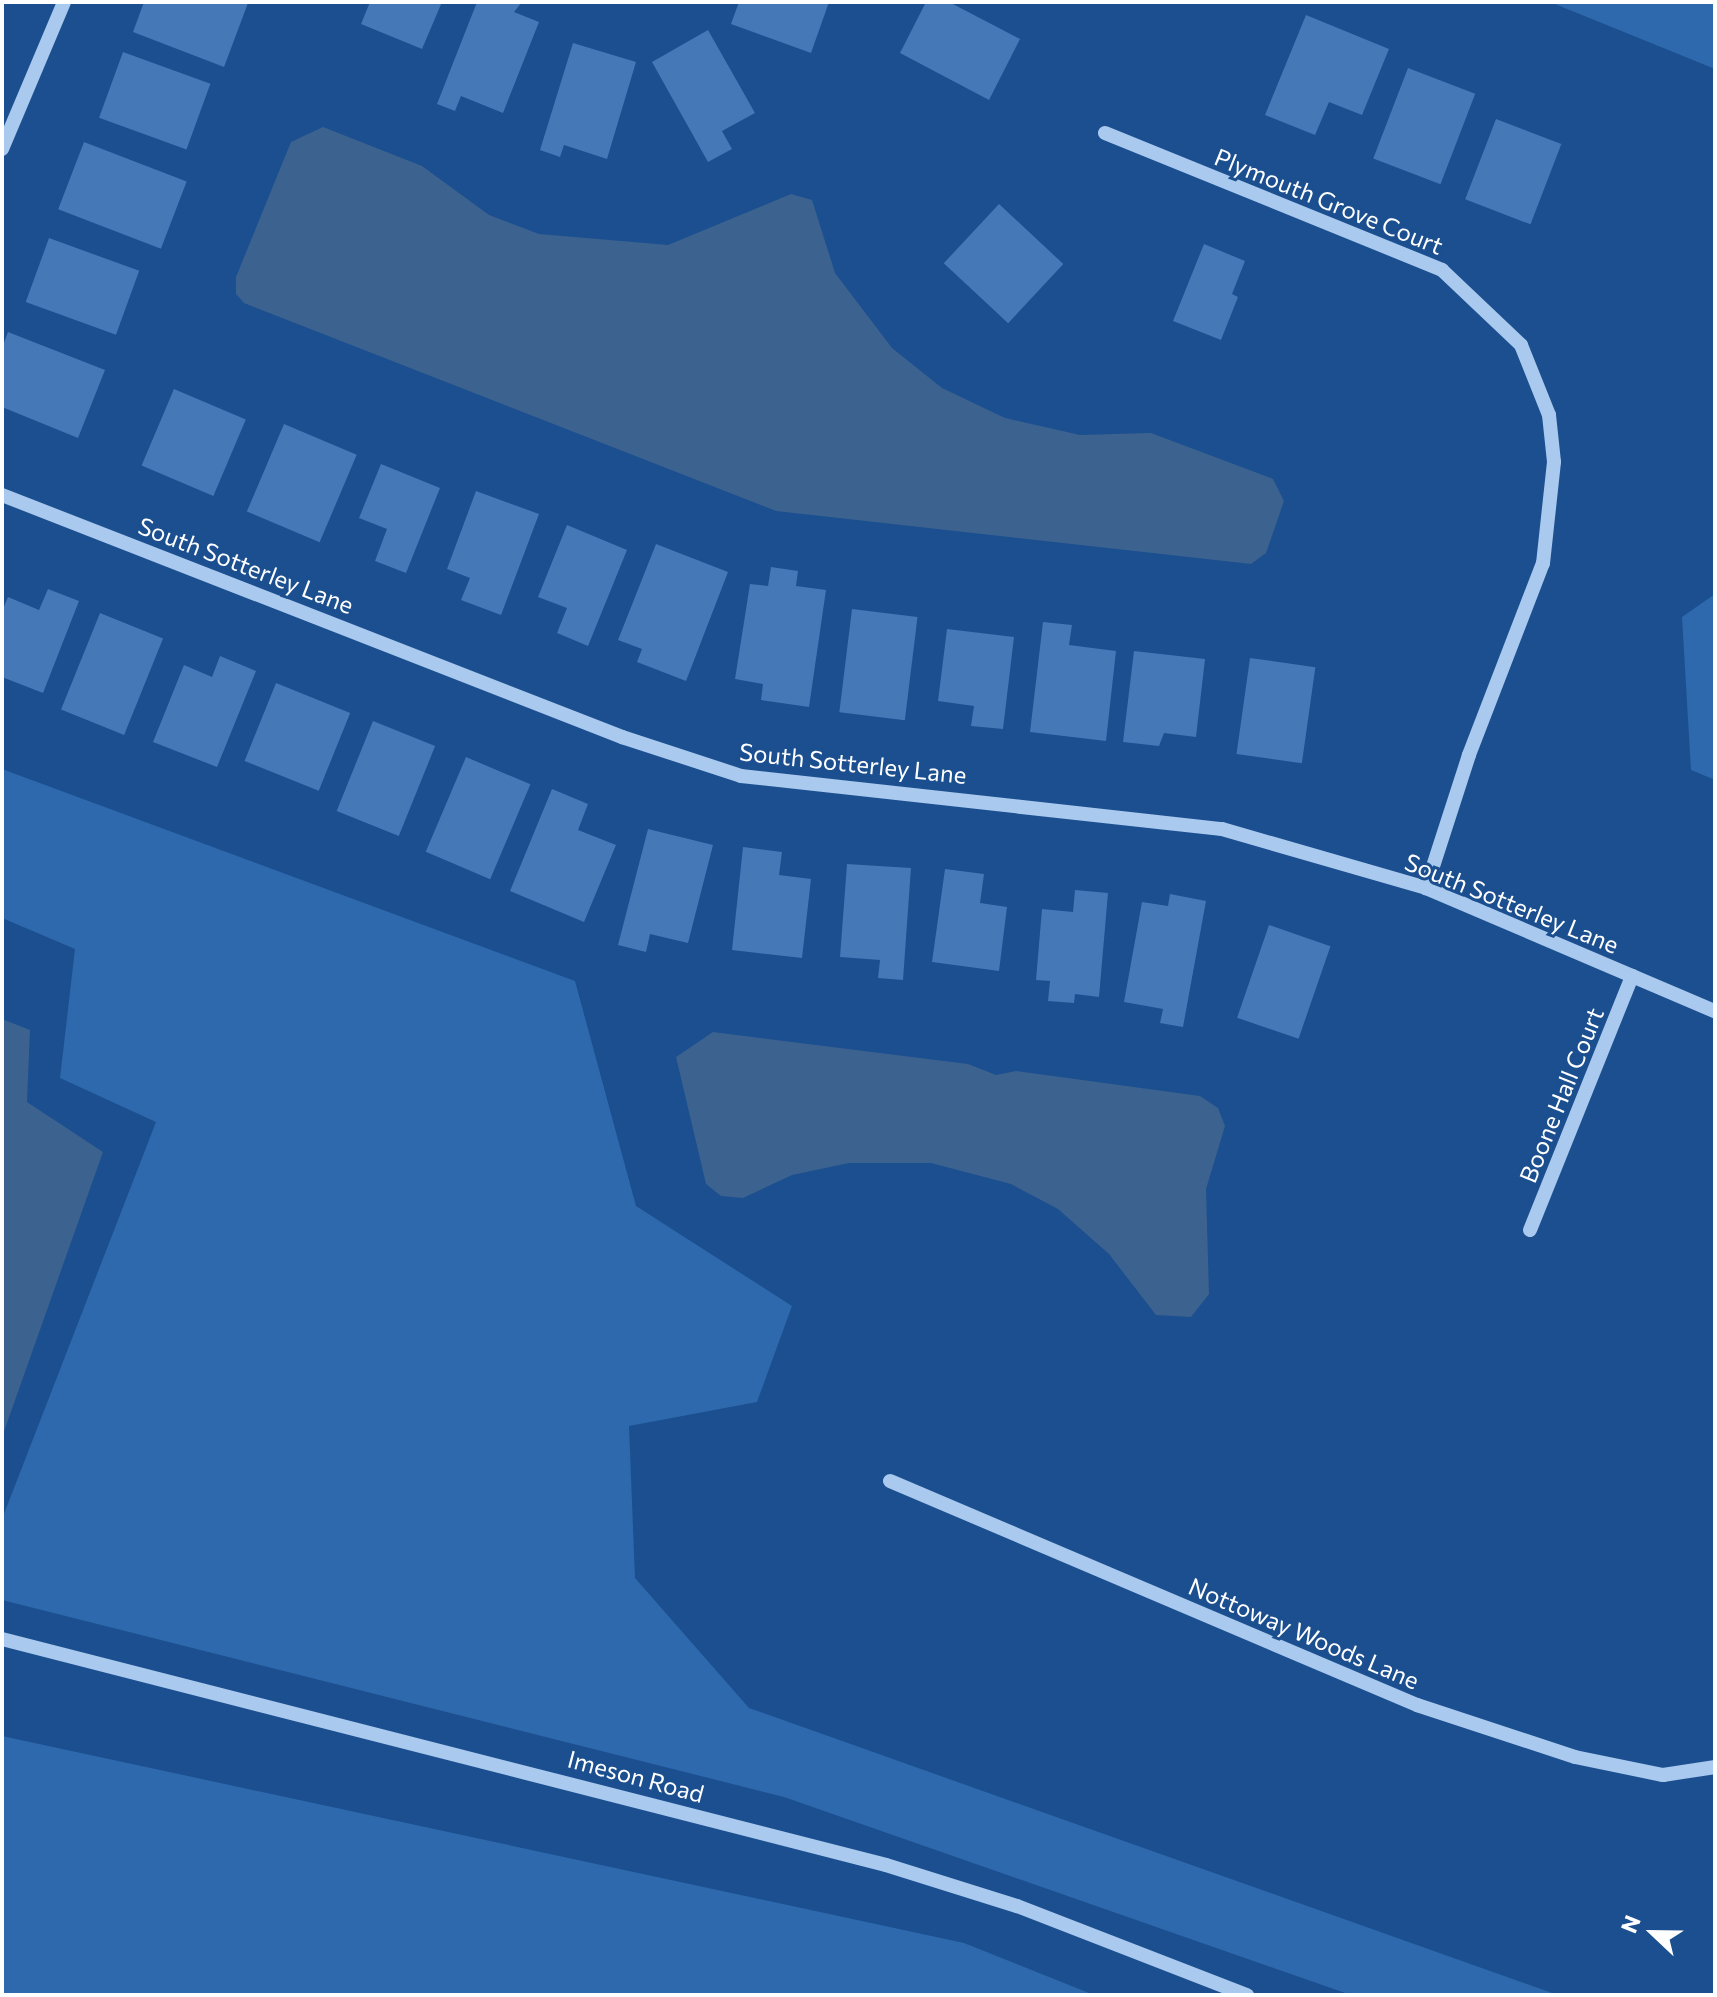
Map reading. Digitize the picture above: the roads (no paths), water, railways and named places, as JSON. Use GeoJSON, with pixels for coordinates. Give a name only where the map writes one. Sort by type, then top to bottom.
{"type":"FeatureCollection","features":[{"type":"Feature","properties":{"kind":"street"},"geometry":{"type":"LineString","coordinates":[[2,149],[64,2]]}},
{"type":"Feature","properties":{"kind":"street","name":"Plymouth Grove Court"},"geometry":{"type":"LineString","coordinates":[[1105,133],[1442,270],[1521,345],[1549,415],[1554,462],[1543,563],[1469,755],[1426,888]]}},
{"type":"Feature","properties":{"kind":"street","name":"South Sotterley Lane"},"geometry":{"type":"LineString","coordinates":[[2,495],[622,737],[741,776],[1222,829],[1426,888],[1715,1011]]}},
{"type":"Feature","properties":{"kind":"street","name":"Boone Hall Court"},"geometry":{"type":"LineString","coordinates":[[1530,1230],[1632,976]]}},
{"type":"Feature","properties":{"kind":"street","name":"Nottoway Woods Lane"},"geometry":{"type":"LineString","coordinates":[[890,1481],[1417,1705],[1575,1757],[1663,1775],[1715,1767]]}},
{"type":"Feature","properties":{"kind":"street","name":"Imeson Road"},"geometry":{"type":"LineString","coordinates":[[2,1639],[886,1865],[1017,1906],[1247,1995]]}}]}
